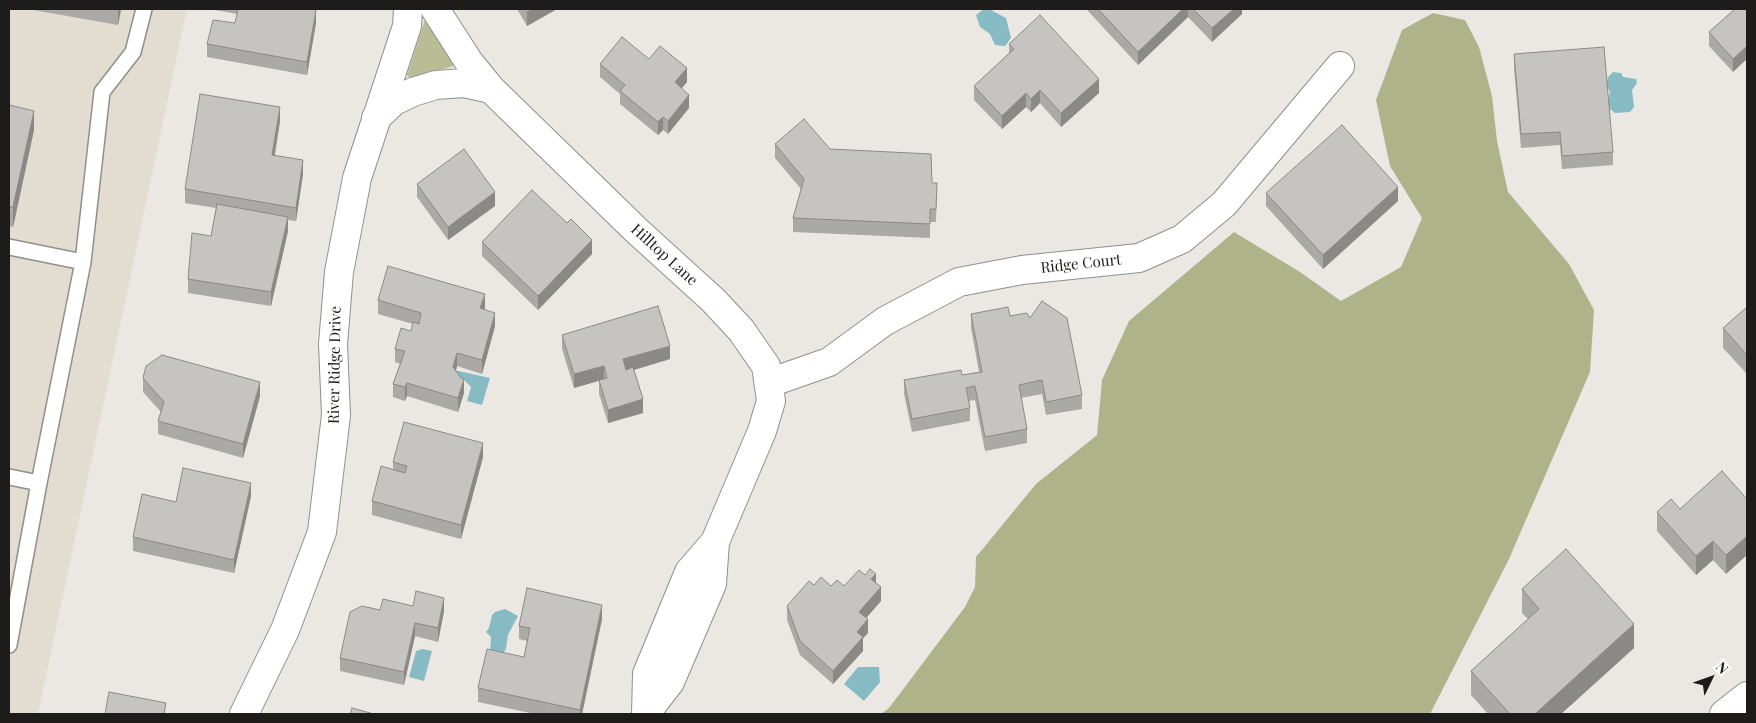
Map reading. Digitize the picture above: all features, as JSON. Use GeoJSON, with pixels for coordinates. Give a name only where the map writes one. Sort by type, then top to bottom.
{"type":"FeatureCollection","features":[{"type":"Feature","properties":{"kind":"street","name":"River Ridge Drive"},"geometry":{"type":"LineString","coordinates":[[244,714],[285,630],[322,532],[336,415],[333,344],[339,272],[358,178],[407,26],[408,9]]}},
{"type":"Feature","properties":{"kind":"street","name":"Hilltop Lane"},"geometry":{"type":"LineString","coordinates":[[435,9],[469,62],[491,89],[730,318],[741,330],[766,366],[771,401],[762,431],[716,542],[712,584],[670,682],[646,714]]}},
{"type":"Feature","properties":{"kind":"street","name":"Ridge Court"},"geometry":{"type":"LineString","coordinates":[[768,383],[829,362],[885,321],[959,282],[1022,270],[1139,258],[1182,239],[1224,204],[1340,66]]}},
{"type":"Feature","properties":{"kind":"street"},"geometry":{"type":"LineString","coordinates":[[376,118],[394,101],[436,85],[464,83],[491,89]]}},
{"type":"Feature","properties":{"kind":"street"},"geometry":{"type":"LineString","coordinates":[[1724,714],[1747,696]]}},
{"type":"Feature","properties":{"kind":"lane"},"geometry":{"type":"LineString","coordinates":[[9,645],[83,262],[102,92],[133,52],[144,9]]}},
{"type":"Feature","properties":{"kind":"lane"},"geometry":{"type":"LineString","coordinates":[[9,248],[83,262]]}},
{"type":"Feature","properties":{"kind":"lane"},"geometry":{"type":"LineString","coordinates":[[9,477],[39,483]]}},
{"type":"Feature","properties":{"kind":"shaded area"},"geometry":{"type":"Polygon","coordinates":[[[9,9],[187,9],[38,714],[9,714],[9,9]]]}},
{"type":"Feature","properties":{"kind":"green space"},"geometry":{"type":"Polygon","coordinates":[[[1433,13],[1465,20],[1479,47],[1492,96],[1497,141],[1508,192],[1569,264],[1594,310],[1590,372],[1509,559],[1430,714],[881,714],[889,708],[965,607],[975,587],[976,557],[1036,484],[1097,435],[1102,380],[1129,321],[1234,232],[1300,272],[1341,301],[1401,267],[1422,218],[1390,166],[1376,100],[1402,30],[1433,13]]]}},
{"type":"Feature","properties":{"kind":"green space"},"geometry":{"type":"Polygon","coordinates":[[[426,16],[454,66],[410,78],[407,75],[426,16]]]}},
{"type":"Feature","properties":{"kind":"water"},"geometry":{"type":"Polygon","coordinates":[[[984,9],[989,9],[1006,18],[1011,38],[1005,46],[995,45],[990,34],[980,27],[976,15],[984,9]]]}},
{"type":"Feature","properties":{"kind":"water"},"geometry":{"type":"Polygon","coordinates":[[[1613,72],[1621,73],[1623,77],[1636,79],[1637,83],[1632,90],[1634,107],[1630,112],[1615,113],[1610,109],[1608,104],[1610,92],[1606,84],[1608,77],[1613,72]]]}},
{"type":"Feature","properties":{"kind":"water"},"geometry":{"type":"Polygon","coordinates":[[[454,370],[490,378],[482,405],[467,401],[471,387],[464,380],[452,377],[454,370]]]}},
{"type":"Feature","properties":{"kind":"water"},"geometry":{"type":"Polygon","coordinates":[[[505,609],[518,616],[508,635],[506,649],[501,656],[490,652],[491,637],[486,632],[492,615],[505,609]]]}},
{"type":"Feature","properties":{"kind":"water"},"geometry":{"type":"Polygon","coordinates":[[[422,649],[432,651],[424,681],[409,677],[416,651],[422,649]]]}},
{"type":"Feature","properties":{"kind":"water"},"geometry":{"type":"Polygon","coordinates":[[[858,667],[879,667],[880,682],[864,701],[844,684],[858,667]]]}},
{"type":"Feature","properties":{"kind":"building"},"geometry":{"type":"Polygon","coordinates":[[[238,9],[316,10],[307,62],[207,44],[213,20],[235,23],[238,9]]]}},
{"type":"Feature","properties":{"kind":"building"},"geometry":{"type":"Polygon","coordinates":[[[1098,9],[1183,9],[1138,52],[1098,9]]]}},
{"type":"Feature","properties":{"kind":"building"},"geometry":{"type":"Polygon","coordinates":[[[1193,9],[1234,9],[1212,28],[1193,9]]]}},
{"type":"Feature","properties":{"kind":"building"},"geometry":{"type":"Polygon","coordinates":[[[1735,9],[1747,9],[1747,46],[1733,59],[1709,32],[1735,9]]]}},
{"type":"Feature","properties":{"kind":"building"},"geometry":{"type":"Polygon","coordinates":[[[1040,15],[1099,79],[1061,113],[1040,90],[1031,99],[1026,93],[1002,116],[974,86],[1014,49],[1009,44],[1040,15]]]}},
{"type":"Feature","properties":{"kind":"building"},"geometry":{"type":"Polygon","coordinates":[[[622,37],[649,59],[660,46],[687,68],[675,82],[689,95],[668,121],[663,117],[658,122],[620,91],[625,85],[600,64],[622,37]]]}},
{"type":"Feature","properties":{"kind":"building"},"geometry":{"type":"Polygon","coordinates":[[[1604,47],[1613,152],[1562,156],[1560,132],[1521,134],[1514,54],[1604,47]]]}},
{"type":"Feature","properties":{"kind":"building"},"geometry":{"type":"Polygon","coordinates":[[[200,94],[280,107],[272,155],[303,160],[296,208],[185,189],[200,94]]]}},
{"type":"Feature","properties":{"kind":"building"},"geometry":{"type":"Polygon","coordinates":[[[9,105],[34,111],[13,207],[9,207],[9,105]]]}},
{"type":"Feature","properties":{"kind":"building"},"geometry":{"type":"Polygon","coordinates":[[[804,119],[830,149],[931,154],[932,183],[937,183],[936,209],[930,209],[930,224],[793,218],[804,179],[775,144],[804,119]]]}},
{"type":"Feature","properties":{"kind":"building"},"geometry":{"type":"Polygon","coordinates":[[[1342,125],[1398,187],[1323,255],[1266,193],[1342,125]]]}},
{"type":"Feature","properties":{"kind":"building"},"geometry":{"type":"Polygon","coordinates":[[[464,149],[495,192],[448,227],[417,184],[464,149]]]}},
{"type":"Feature","properties":{"kind":"building"},"geometry":{"type":"Polygon","coordinates":[[[532,190],[567,223],[571,219],[592,240],[538,296],[482,242],[532,190]]]}},
{"type":"Feature","properties":{"kind":"building"},"geometry":{"type":"Polygon","coordinates":[[[217,204],[288,217],[271,292],[188,279],[192,233],[211,236],[217,204]]]}},
{"type":"Feature","properties":{"kind":"building"},"geometry":{"type":"Polygon","coordinates":[[[388,266],[485,294],[480,308],[495,313],[482,360],[457,353],[453,367],[461,378],[464,379],[458,398],[407,383],[405,387],[393,384],[405,351],[395,349],[401,328],[411,331],[413,322],[419,324],[421,313],[378,300],[388,266]]]}},
{"type":"Feature","properties":{"kind":"building"},"geometry":{"type":"Polygon","coordinates":[[[1042,301],[1067,318],[1082,395],[1046,402],[1042,380],[1019,385],[1027,429],[985,437],[975,386],[966,388],[970,408],[912,419],[904,380],[961,370],[962,375],[982,372],[971,314],[1008,307],[1010,316],[1027,313],[1030,318],[1042,301]]]}},
{"type":"Feature","properties":{"kind":"building"},"geometry":{"type":"Polygon","coordinates":[[[658,306],[670,346],[623,359],[626,370],[633,367],[643,399],[608,410],[599,380],[607,378],[604,366],[574,374],[562,335],[658,306]]]}},
{"type":"Feature","properties":{"kind":"building"},"geometry":{"type":"Polygon","coordinates":[[[1747,307],[1747,355],[1723,328],[1747,307]]]}},
{"type":"Feature","properties":{"kind":"building"},"geometry":{"type":"Polygon","coordinates":[[[162,355],[260,382],[243,444],[158,421],[164,402],[143,378],[146,366],[162,355]]]}},
{"type":"Feature","properties":{"kind":"building"},"geometry":{"type":"Polygon","coordinates":[[[404,422],[483,443],[461,525],[372,501],[381,466],[405,473],[407,466],[393,462],[404,422]]]}},
{"type":"Feature","properties":{"kind":"building"},"geometry":{"type":"Polygon","coordinates":[[[183,468],[251,483],[234,560],[133,537],[142,494],[176,502],[183,468]]]}},
{"type":"Feature","properties":{"kind":"building"},"geometry":{"type":"Polygon","coordinates":[[[1722,471],[1747,499],[1747,536],[1726,555],[1713,541],[1696,556],[1657,512],[1671,499],[1680,509],[1722,471]]]}},
{"type":"Feature","properties":{"kind":"building"},"geometry":{"type":"Polygon","coordinates":[[[1566,549],[1634,624],[1535,714],[1510,714],[1471,671],[1539,609],[1522,589],[1566,549]]]}},
{"type":"Feature","properties":{"kind":"building"},"geometry":{"type":"Polygon","coordinates":[[[870,569],[876,574],[871,579],[881,587],[859,612],[868,619],[857,632],[863,637],[833,671],[800,641],[787,606],[809,581],[814,585],[821,577],[831,586],[837,580],[844,586],[859,570],[865,575],[870,569]]]}},
{"type":"Feature","properties":{"kind":"building"},"geometry":{"type":"Polygon","coordinates":[[[527,588],[602,605],[580,710],[478,688],[487,649],[524,657],[530,628],[519,626],[527,588]]]}},
{"type":"Feature","properties":{"kind":"building"},"geometry":{"type":"Polygon","coordinates":[[[416,591],[444,598],[438,628],[415,623],[404,672],[340,658],[350,612],[362,606],[380,610],[383,599],[413,606],[416,591]]]}},
{"type":"Feature","properties":{"kind":"building"},"geometry":{"type":"Polygon","coordinates":[[[109,692],[166,703],[164,714],[105,714],[109,692]]]}},
{"type":"Feature","properties":{"kind":"building"},"geometry":{"type":"Polygon","coordinates":[[[352,708],[374,714],[350,714],[352,708]]]}}]}
